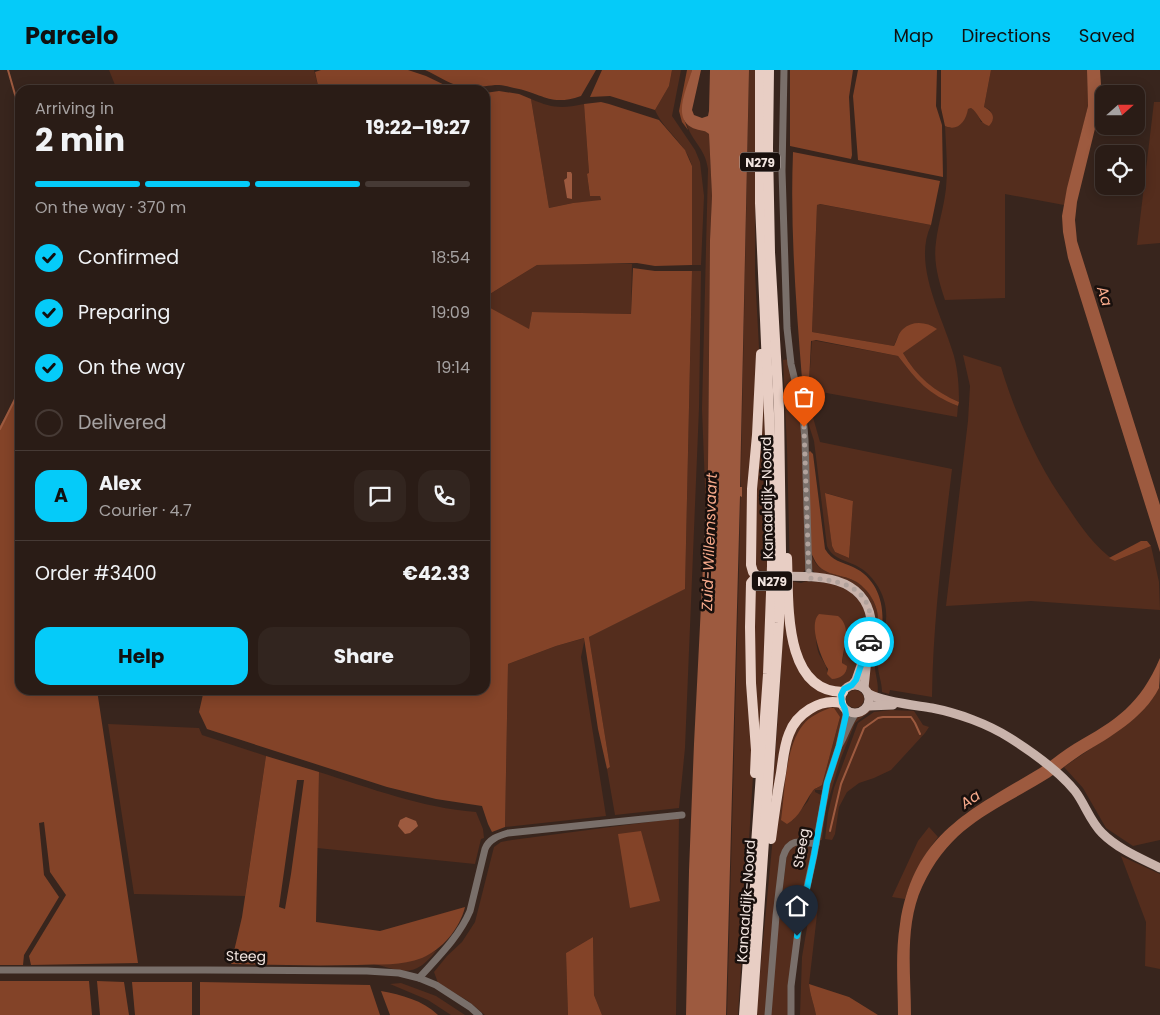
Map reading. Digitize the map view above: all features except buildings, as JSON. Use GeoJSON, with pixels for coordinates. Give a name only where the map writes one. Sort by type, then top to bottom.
{"type":"FeatureCollection","features":[{"type":"Feature","properties":{"kind":"highway","name":"Kanaaldijk-Noord"},"geometry":{"type":"LineString","coordinates":[[744,1015],[768,674],[773,539],[770,409],[760,203],[760,70]]}},
{"type":"Feature","properties":{"kind":"highway","name":"Kanaaldijk-Noord"},"geometry":{"type":"LineString","coordinates":[[752,1015],[779,623],[782,504],[779,409],[770,252],[768,148],[770,70]]}},
{"type":"Feature","properties":{"kind":"highway","name":"N279"},"geometry":{"type":"LineString","coordinates":[[756,845],[754,815],[756,750],[751,683],[750,627],[751,584],[760,577],[753,572],[751,566],[752,488],[765,316]]}},
{"type":"Feature","properties":{"kind":"highway","name":"N279"},"geometry":{"type":"LineString","coordinates":[[782,504],[786,521],[792,640],[796,656],[803,671],[815,683],[828,690],[843,692]]}},
{"type":"Feature","properties":{"kind":"highway","name":"N279"},"geometry":{"type":"LineString","coordinates":[[763,871],[769,853],[785,748],[789,734],[795,724],[808,710],[829,702],[843,706]]}},
{"type":"Feature","properties":{"kind":"main road"},"geometry":{"type":"LineString","coordinates":[[760,577],[809,578],[838,581],[848,585],[861,595],[868,607],[871,619],[866,691],[868,706]]}},
{"type":"Feature","properties":{"kind":"main road"},"geometry":{"type":"LineString","coordinates":[[852,685],[856,680],[868,647]]}},
{"type":"Feature","properties":{"kind":"main road"},"geometry":{"type":"LineString","coordinates":[[903,703],[868,706],[863,711],[856,713],[843,706],[843,692],[847,687],[858,685],[866,691],[903,703],[935,709],[974,721],[1008,737],[1043,762],[1072,788],[1092,821],[1112,842],[1160,868]]}},
{"type":"Feature","properties":{"kind":"street"},"geometry":{"type":"LineString","coordinates":[[784,70],[782,171],[787,328],[791,364],[803,414],[809,578]]}},
{"type":"Feature","properties":{"kind":"street","name":"Steeg"},"geometry":{"type":"LineString","coordinates":[[791,1015],[791,986],[795,948],[827,783],[839,746],[846,715],[843,706]]}},
{"type":"Feature","properties":{"kind":"street","name":"Steeg"},"geometry":{"type":"LineString","coordinates":[[839,746],[856,713]]}},
{"type":"Feature","properties":{"kind":"street"},"geometry":{"type":"LineString","coordinates":[[419,978],[454,939],[466,920],[470,911],[485,849],[487,844],[494,838],[508,833],[682,815]]}},
{"type":"Feature","properties":{"kind":"street"},"geometry":{"type":"LineString","coordinates":[[768,1015],[783,857],[786,848],[793,843],[816,844]]}},
{"type":"Feature","properties":{"kind":"street","name":"Steeg"},"geometry":{"type":"LineString","coordinates":[[0,970],[367,971],[399,973],[419,978],[452,995],[480,1015]]}},
{"type":"Feature","properties":{"kind":"shaded area"},"geometry":{"type":"Polygon","coordinates":[[[109,70],[314,70],[318,85],[115,85],[109,70]]]}},
{"type":"Feature","properties":{"kind":"shaded area"},"geometry":{"type":"Polygon","coordinates":[[[321,70],[408,70],[445,85],[318,85],[315,72],[321,70]]]}},
{"type":"Feature","properties":{"kind":"shaded area"},"geometry":{"type":"Polygon","coordinates":[[[425,70],[596,70],[581,96],[561,100],[553,100],[503,85],[457,85],[425,70]]]}},
{"type":"Feature","properties":{"kind":"shaded area"},"geometry":{"type":"Polygon","coordinates":[[[602,70],[672,70],[669,86],[655,110],[610,96],[590,97],[602,70]]]}},
{"type":"Feature","properties":{"kind":"shaded area"},"geometry":{"type":"Polygon","coordinates":[[[672,70],[681,70],[672,116],[695,150],[700,162],[704,196],[701,265],[692,265],[692,166],[685,150],[655,110],[669,86],[672,70]]]}},
{"type":"Feature","properties":{"kind":"shaded area"},"geometry":{"type":"Polygon","coordinates":[[[687,70],[692,70],[684,119],[688,130],[682,122],[679,111],[687,70]]]}},
{"type":"Feature","properties":{"kind":"shaded area"},"geometry":{"type":"Polygon","coordinates":[[[749,70],[756,70],[755,273],[759,348],[752,575],[753,776],[738,1015],[727,1015],[739,568],[749,70]]]}},
{"type":"Feature","properties":{"kind":"shaded area"},"geometry":{"type":"Polygon","coordinates":[[[790,70],[853,70],[849,97],[851,159],[790,146],[790,70]]]}},
{"type":"Feature","properties":{"kind":"shaded area"},"geometry":{"type":"Polygon","coordinates":[[[858,70],[937,70],[936,106],[942,125],[943,177],[858,160],[853,96],[858,70]]]}},
{"type":"Feature","properties":{"kind":"shaded area"},"geometry":{"type":"Polygon","coordinates":[[[941,70],[991,70],[984,107],[993,118],[989,126],[983,123],[971,108],[968,109],[961,124],[954,128],[945,126],[941,108],[941,70]]]}},
{"type":"Feature","properties":{"kind":"shaded area"},"geometry":{"type":"Polygon","coordinates":[[[991,70],[1087,70],[1088,106],[1064,205],[1005,194],[1005,298],[945,300],[937,272],[935,249],[946,188],[945,126],[950,128],[971,108],[976,111],[981,122],[993,120],[990,110],[984,107],[991,70]]]}},
{"type":"Feature","properties":{"kind":"shaded area"},"geometry":{"type":"Polygon","coordinates":[[[499,91],[519,94],[531,99],[549,208],[601,200],[600,196],[590,196],[587,174],[589,173],[584,104],[601,102],[659,120],[685,150],[692,166],[692,265],[655,266],[637,263],[537,265],[490,294],[490,92],[499,91]]]}},
{"type":"Feature","properties":{"kind":"shaded area"},"geometry":{"type":"Polygon","coordinates":[[[531,99],[557,107],[584,104],[589,174],[587,174],[590,196],[600,196],[601,201],[573,203],[549,208],[531,99]]]}},
{"type":"Feature","properties":{"kind":"shaded area"},"geometry":{"type":"Polygon","coordinates":[[[1154,102],[1160,102],[1160,243],[1137,245],[1143,195],[1145,195],[1145,178],[1154,102]]]}},
{"type":"Feature","properties":{"kind":"shaded area"},"geometry":{"type":"Polygon","coordinates":[[[686,122],[709,134],[712,196],[706,512],[702,409],[708,169],[704,155],[688,129],[686,122]]]}},
{"type":"Feature","properties":{"kind":"shaded area"},"geometry":{"type":"Polygon","coordinates":[[[793,152],[940,181],[931,225],[820,204],[817,205],[812,332],[894,346],[903,329],[911,324],[920,323],[937,329],[903,353],[920,376],[934,388],[959,402],[958,406],[939,397],[924,386],[898,356],[816,340],[811,341],[809,383],[802,379],[793,237],[793,152]]]}},
{"type":"Feature","properties":{"kind":"shaded area"},"geometry":{"type":"Polygon","coordinates":[[[817,205],[931,225],[926,241],[927,274],[931,291],[954,356],[959,402],[926,382],[903,353],[936,329],[909,326],[901,331],[894,346],[812,332],[817,205]]]}},
{"type":"Feature","properties":{"kind":"shaded area"},"geometry":{"type":"Polygon","coordinates":[[[632,264],[631,314],[532,312],[529,330],[490,308],[490,294],[537,265],[632,264]]]}},
{"type":"Feature","properties":{"kind":"shaded area"},"geometry":{"type":"Polygon","coordinates":[[[633,268],[655,271],[692,271],[685,589],[589,637],[610,767],[607,769],[598,729],[584,638],[508,664],[505,827],[492,832],[482,806],[436,799],[387,787],[207,729],[199,712],[203,695],[490,695],[490,308],[529,329],[532,312],[631,314],[633,268]]]}},
{"type":"Feature","properties":{"kind":"shaded area"},"geometry":{"type":"Polygon","coordinates":[[[692,271],[701,271],[699,408],[685,748],[679,808],[615,815],[607,769],[610,767],[589,637],[685,589],[692,271]]]}},
{"type":"Feature","properties":{"kind":"shaded area"},"geometry":{"type":"Polygon","coordinates":[[[812,340],[898,356],[924,386],[939,397],[958,406],[957,417],[805,389],[820,442],[952,469],[936,611],[932,697],[890,690],[889,694],[882,692],[878,661],[886,619],[885,602],[879,587],[868,574],[857,566],[834,555],[827,546],[814,441],[797,384],[802,379],[809,383],[812,340]],[[826,493],[832,546],[835,552],[849,558],[853,501],[826,493]]]}},
{"type":"Feature","properties":{"kind":"shaded area"},"geometry":{"type":"Polygon","coordinates":[[[963,355],[1001,367],[1028,439],[1056,490],[1088,536],[1115,561],[1151,546],[1159,582],[1160,610],[1031,601],[946,606],[968,421],[970,386],[963,355]]]}},
{"type":"Feature","properties":{"kind":"shaded area"},"geometry":{"type":"Polygon","coordinates":[[[789,359],[802,427],[806,569],[802,573],[790,572],[783,360],[789,359]]]}},
{"type":"Feature","properties":{"kind":"shaded area"},"geometry":{"type":"Polygon","coordinates":[[[765,392],[769,572],[756,570],[754,489],[762,393],[765,392]]]}},
{"type":"Feature","properties":{"kind":"shaded area"},"geometry":{"type":"Polygon","coordinates":[[[15,399],[15,695],[98,695],[138,963],[31,965],[29,956],[66,895],[50,872],[44,822],[39,823],[44,875],[59,897],[24,955],[23,965],[0,965],[0,426],[15,399]]]}},
{"type":"Feature","properties":{"kind":"shaded area"},"geometry":{"type":"Polygon","coordinates":[[[810,451],[813,454],[825,549],[834,559],[862,572],[875,587],[881,604],[881,633],[876,608],[866,590],[854,580],[822,569],[811,553],[808,453],[810,451]]]}},
{"type":"Feature","properties":{"kind":"shaded area"},"geometry":{"type":"Polygon","coordinates":[[[825,493],[853,501],[849,558],[835,552],[832,546],[825,493]]]}},
{"type":"Feature","properties":{"kind":"shaded area"},"geometry":{"type":"Polygon","coordinates":[[[1141,541],[1147,541],[1151,546],[1115,561],[1109,558],[1141,541]]]}},
{"type":"Feature","properties":{"kind":"shaded area"},"geometry":{"type":"Polygon","coordinates":[[[810,553],[823,570],[859,583],[874,601],[881,633],[875,662],[878,687],[877,696],[869,689],[867,682],[875,621],[874,612],[868,597],[851,583],[814,572],[811,566],[810,553]]]}},
{"type":"Feature","properties":{"kind":"shaded area"},"geometry":{"type":"Polygon","coordinates":[[[786,573],[796,662],[839,695],[839,699],[795,720],[770,824],[779,702],[786,573]]]}},
{"type":"Feature","properties":{"kind":"shaded area"},"geometry":{"type":"Polygon","coordinates":[[[758,581],[769,581],[757,763],[754,588],[758,581]]]}},
{"type":"Feature","properties":{"kind":"shaded area"},"geometry":{"type":"Polygon","coordinates":[[[790,581],[829,583],[848,589],[863,605],[867,621],[865,644],[856,674],[851,682],[841,688],[819,683],[798,654],[790,581]],[[815,621],[816,642],[827,672],[844,665],[842,663],[846,640],[815,621]]]}},
{"type":"Feature","properties":{"kind":"shaded area"},"geometry":{"type":"Polygon","coordinates":[[[819,614],[838,616],[845,626],[846,638],[842,663],[847,666],[847,669],[838,678],[832,679],[827,674],[828,669],[817,641],[815,625],[819,614]]]}},
{"type":"Feature","properties":{"kind":"shaded area"},"geometry":{"type":"Polygon","coordinates":[[[585,638],[581,657],[606,816],[505,827],[508,664],[556,646],[585,638]]]}},
{"type":"Feature","properties":{"kind":"shaded area"},"geometry":{"type":"Polygon","coordinates":[[[1160,686],[1160,840],[1133,846],[1106,828],[1083,788],[1064,767],[1131,721],[1146,706],[1160,686]]]}},
{"type":"Feature","properties":{"kind":"shaded area"},"geometry":{"type":"Polygon","coordinates":[[[855,690],[861,693],[864,699],[861,705],[855,708],[849,705],[846,699],[849,693],[855,690]]]}},
{"type":"Feature","properties":{"kind":"shaded area"},"geometry":{"type":"Polygon","coordinates":[[[820,706],[839,706],[843,712],[839,738],[822,790],[815,790],[815,792],[821,795],[814,836],[786,846],[766,1015],[756,1015],[772,847],[785,754],[798,723],[820,706]],[[840,717],[792,821],[808,801],[812,791],[822,785],[840,717]]]}},
{"type":"Feature","properties":{"kind":"shaded area"},"geometry":{"type":"Polygon","coordinates":[[[830,708],[834,708],[840,717],[822,785],[813,791],[799,814],[787,824],[781,820],[789,757],[797,734],[809,719],[830,708]]]}},
{"type":"Feature","properties":{"kind":"shaded area"},"geometry":{"type":"Polygon","coordinates":[[[871,708],[872,710],[855,723],[841,758],[826,808],[822,840],[819,840],[827,794],[840,753],[856,717],[871,708]]]}},
{"type":"Feature","properties":{"kind":"shaded area"},"geometry":{"type":"Polygon","coordinates":[[[891,710],[914,711],[923,725],[929,727],[891,770],[859,783],[847,792],[839,807],[835,834],[832,840],[825,839],[828,813],[834,788],[858,723],[874,712],[891,710]]]}},
{"type":"Feature","properties":{"kind":"shaded area"},"geometry":{"type":"Polygon","coordinates":[[[108,724],[199,728],[202,735],[266,756],[245,896],[134,894],[108,724]]]}},
{"type":"Feature","properties":{"kind":"shaded area"},"geometry":{"type":"Polygon","coordinates":[[[266,756],[319,772],[316,922],[380,931],[465,907],[459,923],[436,950],[414,961],[390,964],[231,964],[242,917],[266,756]],[[297,780],[279,907],[285,909],[291,874],[304,780],[297,780]]]}},
{"type":"Feature","properties":{"kind":"shaded area"},"geometry":{"type":"Polygon","coordinates":[[[319,772],[416,802],[476,812],[483,829],[484,838],[481,839],[475,864],[317,848],[319,772]]]}},
{"type":"Feature","properties":{"kind":"shaded area"},"geometry":{"type":"Polygon","coordinates":[[[679,818],[676,1015],[602,1015],[594,995],[593,937],[566,953],[568,1015],[485,1015],[468,1001],[438,983],[434,972],[462,942],[475,922],[494,847],[501,842],[679,818]]]}},
{"type":"Feature","properties":{"kind":"shaded area"},"geometry":{"type":"Polygon","coordinates":[[[929,827],[938,837],[918,866],[905,899],[892,897],[918,841],[929,827]]]}},
{"type":"Feature","properties":{"kind":"shaded area"},"geometry":{"type":"Polygon","coordinates":[[[641,831],[660,901],[630,908],[618,834],[641,831]]]}},
{"type":"Feature","properties":{"kind":"shaded area"},"geometry":{"type":"Polygon","coordinates":[[[807,844],[812,849],[789,1015],[770,1015],[773,967],[787,854],[793,845],[807,844]]]}},
{"type":"Feature","properties":{"kind":"shaded area"},"geometry":{"type":"Polygon","coordinates":[[[1121,856],[1160,874],[1160,969],[1145,966],[1146,922],[1121,856]]]}},
{"type":"Feature","properties":{"kind":"shaded area"},"geometry":{"type":"Polygon","coordinates":[[[811,904],[818,906],[809,984],[816,1015],[800,1015],[802,957],[811,904]]]}},
{"type":"Feature","properties":{"kind":"shaded area"},"geometry":{"type":"Polygon","coordinates":[[[593,937],[594,995],[602,1015],[568,1015],[566,953],[593,937]]]}},
{"type":"Feature","properties":{"kind":"shaded area"},"geometry":{"type":"Polygon","coordinates":[[[437,950],[429,959],[415,969],[402,970],[374,964],[421,958],[437,950]]]}},
{"type":"Feature","properties":{"kind":"shaded area"},"geometry":{"type":"Polygon","coordinates":[[[0,981],[89,981],[92,1015],[0,1015],[0,981]]]}},
{"type":"Feature","properties":{"kind":"shaded area"},"geometry":{"type":"Polygon","coordinates":[[[97,981],[124,982],[129,1015],[100,1015],[97,981]]]}},
{"type":"Feature","properties":{"kind":"shaded area"},"geometry":{"type":"Polygon","coordinates":[[[132,982],[192,982],[192,1015],[135,1015],[132,982]]]}},
{"type":"Feature","properties":{"kind":"shaded area"},"geometry":{"type":"Polygon","coordinates":[[[200,982],[370,985],[380,1015],[200,1015],[200,982]]]}},
{"type":"Feature","properties":{"kind":"shaded area"},"geometry":{"type":"Polygon","coordinates":[[[401,983],[436,996],[465,1015],[451,1015],[428,1000],[390,984],[401,983]]]}},
{"type":"Feature","properties":{"kind":"shaded area"},"geometry":{"type":"Polygon","coordinates":[[[809,984],[849,997],[878,1015],[816,1015],[809,984]]]}},
{"type":"Feature","properties":{"kind":"shaded area"},"geometry":{"type":"Polygon","coordinates":[[[381,991],[411,999],[425,1005],[438,1015],[390,1015],[381,991]]]}},
{"type":"Feature","properties":{"kind":"water","name":"Zuid-Willemsvaart"},"geometry":{"type":"Polygon","coordinates":[[[692,70],[701,70],[692,110],[694,115],[702,118],[708,116],[709,111],[710,70],[749,70],[740,487],[742,487],[742,497],[740,496],[726,1015],[686,1015],[694,744],[708,467],[712,196],[709,134],[691,127],[685,122],[683,116],[683,100],[692,70]]]}},
{"type":"Feature","properties":{"kind":"water"},"geometry":{"type":"Polygon","coordinates":[[[1087,70],[1100,70],[1101,85],[1095,85],[1095,129],[1077,202],[1075,220],[1077,241],[1160,505],[1160,552],[1068,258],[1063,232],[1062,216],[1067,188],[1088,106],[1087,70]]]}},
{"type":"Feature","properties":{"kind":"water"},"geometry":{"type":"Polygon","coordinates":[[[567,172],[572,174],[572,199],[567,198],[564,180],[567,178],[567,172]]]}},
{"type":"Feature","properties":{"kind":"water"},"geometry":{"type":"Polygon","coordinates":[[[1160,658],[1159,688],[1135,718],[1047,779],[988,813],[958,836],[945,850],[933,867],[916,902],[910,950],[911,1015],[898,1015],[897,958],[900,924],[907,893],[918,867],[932,846],[968,812],[1040,768],[1125,710],[1144,688],[1160,658]]]}},
{"type":"Feature","properties":{"kind":"water"},"geometry":{"type":"Polygon","coordinates":[[[406,817],[416,821],[418,826],[410,833],[405,834],[398,826],[400,820],[406,817]]]}},
{"type":"Feature","properties":{"kind":"waterway"},"geometry":{"type":"LineString","coordinates":[[8,70],[15,94]]}},
{"type":"Feature","properties":{"kind":"waterway"},"geometry":{"type":"LineString","coordinates":[[0,429],[15,399]]}},
{"type":"Feature","properties":{"kind":"waterway"},"geometry":{"type":"LineString","coordinates":[[830,831],[841,784],[864,728],[878,718],[911,717],[920,734]]}},
{"type":"Feature","properties":{"kind":"way so far"},"geometry":{"type":"LineString","coordinates":[[804,427],[809,578],[838,581],[855,589],[861,595],[870,612],[869,642]]}},
{"type":"Feature","properties":{"kind":"route"},"geometry":{"type":"LineString","coordinates":[[797,936],[814,855],[820,814],[846,715],[841,695],[844,689],[852,685],[856,680],[869,642]]}},
{"type":"Feature","properties":{"kind":"water label","name":"Aa"},"geometry":{"type":"Point","coordinates":[1105,296]}},
{"type":"Feature","properties":{"kind":"water label","name":"Aa"},"geometry":{"type":"Point","coordinates":[970,799]}}]}
